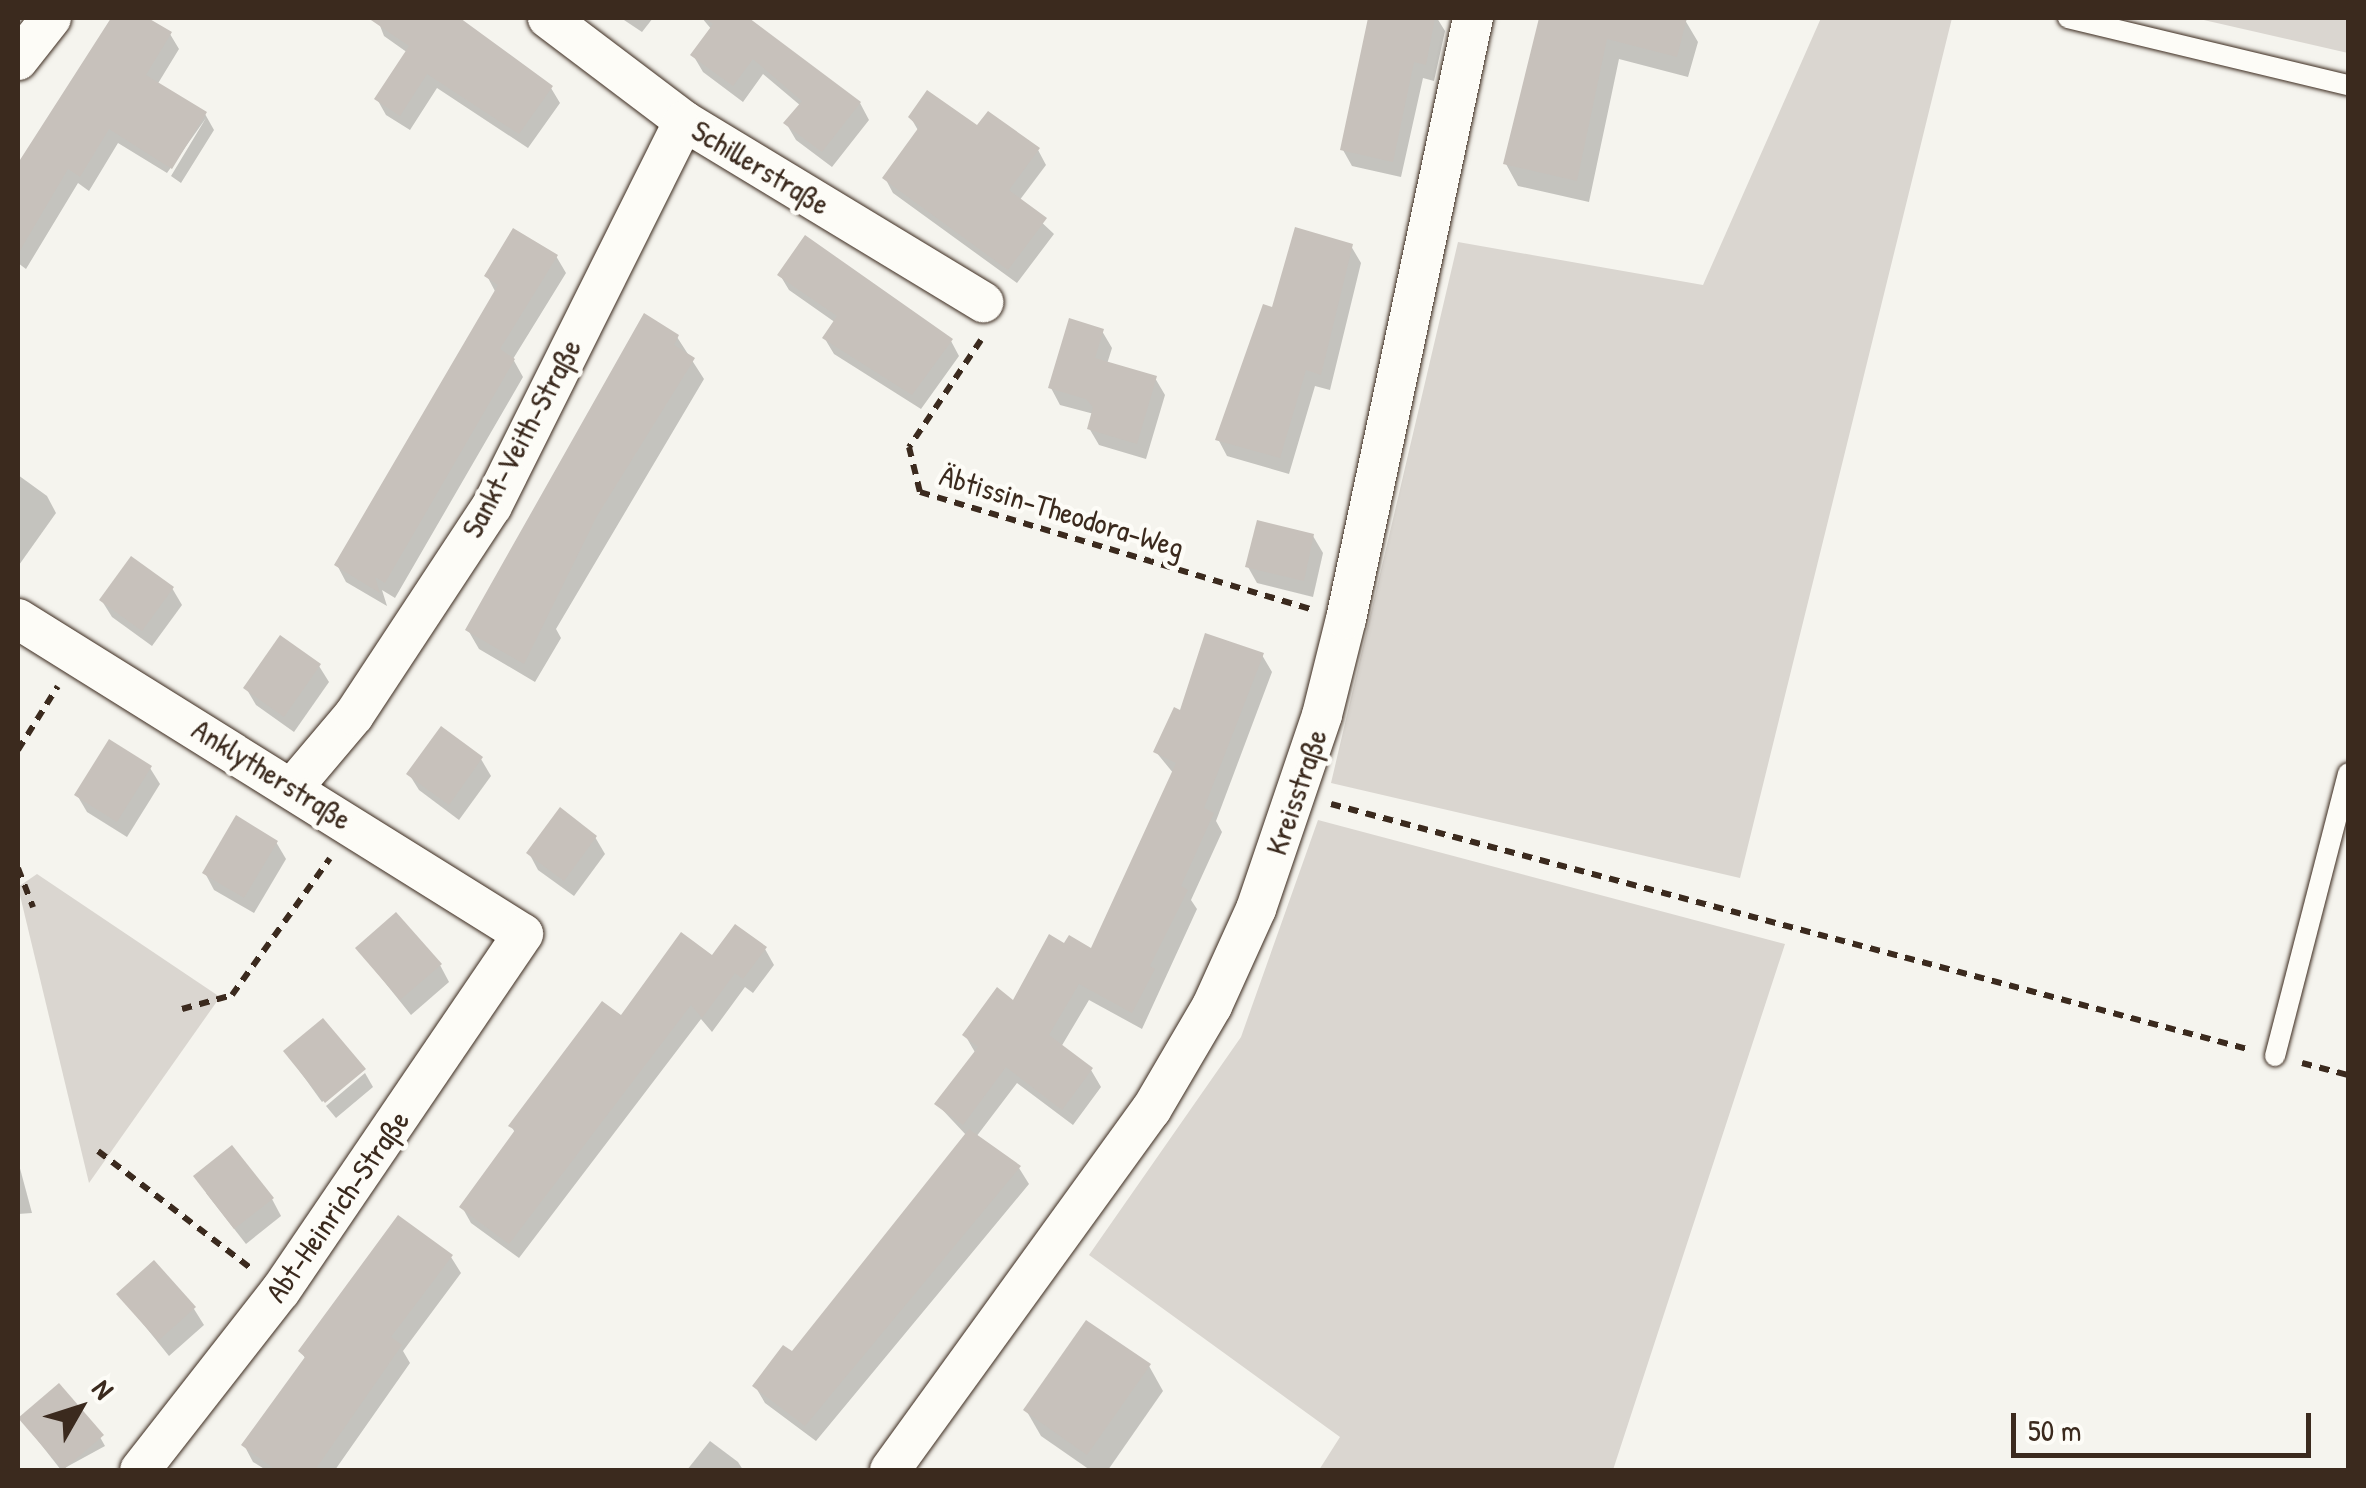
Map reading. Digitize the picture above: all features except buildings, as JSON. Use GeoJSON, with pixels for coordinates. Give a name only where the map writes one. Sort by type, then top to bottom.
{"type":"FeatureCollection","features":[{"type":"Feature","properties":{"kind":"street"},"geometry":{"type":"LineString","coordinates":[[18,60],[51,18]]}},
{"type":"Feature","properties":{"kind":"street","name":"Schillerstraße"},"geometry":{"type":"LineString","coordinates":[[548,18],[684,121],[983,302]]}},
{"type":"Feature","properties":{"kind":"street","name":"Kreisstraße"},"geometry":{"type":"LineString","coordinates":[[890,1470],[1150,1110],[1212,1006],[1296,796],[1346,619],[1473,18]]}},
{"type":"Feature","properties":{"kind":"street","name":"Sankt-Veith-Straße"},"geometry":{"type":"LineString","coordinates":[[294,786],[354,715],[492,506],[684,121]]}},
{"type":"Feature","properties":{"kind":"street","name":"Anklytherstraße"},"geometry":{"type":"LineString","coordinates":[[18,620],[294,786],[523,934]]}},
{"type":"Feature","properties":{"kind":"street","name":"Abt-Heinrich-Straße"},"geometry":{"type":"LineString","coordinates":[[140,1470],[280,1291],[523,934]]}},
{"type":"Feature","properties":{"kind":"lane"},"geometry":{"type":"LineString","coordinates":[[2068,18],[2348,85]]}},
{"type":"Feature","properties":{"kind":"lane"},"geometry":{"type":"LineString","coordinates":[[2276,1056],[2348,774]]}},
{"type":"Feature","properties":{"kind":"path","name":"Äbtissin-Theodora-Weg"},"geometry":{"type":"LineString","coordinates":[[983,302],[995,319],[909,447],[920,492],[1346,619]]}},
{"type":"Feature","properties":{"kind":"path"},"geometry":{"type":"LineString","coordinates":[[18,750],[78,656]]}},
{"type":"Feature","properties":{"kind":"path"},"geometry":{"type":"LineString","coordinates":[[1296,796],[1450,832],[2348,1075]]}},
{"type":"Feature","properties":{"kind":"path"},"geometry":{"type":"LineString","coordinates":[[182,1008],[232,995],[354,824]]}},
{"type":"Feature","properties":{"kind":"path"},"geometry":{"type":"LineString","coordinates":[[18,868],[33,907]]}},
{"type":"Feature","properties":{"kind":"path"},"geometry":{"type":"LineString","coordinates":[[98,1151],[280,1291]]}},
{"type":"Feature","properties":{"kind":"shaded area"},"geometry":{"type":"Polygon","coordinates":[[[1821,18],[1952,18],[1740,878],[1331,783],[1458,242],[1703,285],[1821,18]]]}},
{"type":"Feature","properties":{"kind":"shaded area"},"geometry":{"type":"Polygon","coordinates":[[[2195,18],[2348,18],[2348,53],[2195,18]]]}},
{"type":"Feature","properties":{"kind":"shaded area"},"geometry":{"type":"Polygon","coordinates":[[[1318,820],[1785,944],[1613,1470],[1319,1470],[1340,1437],[1089,1255],[1241,1037],[1318,820]]]}},
{"type":"Feature","properties":{"kind":"shaded area"},"geometry":{"type":"Polygon","coordinates":[[[37,874],[220,997],[89,1183],[18,887],[37,874]]]}}]}
